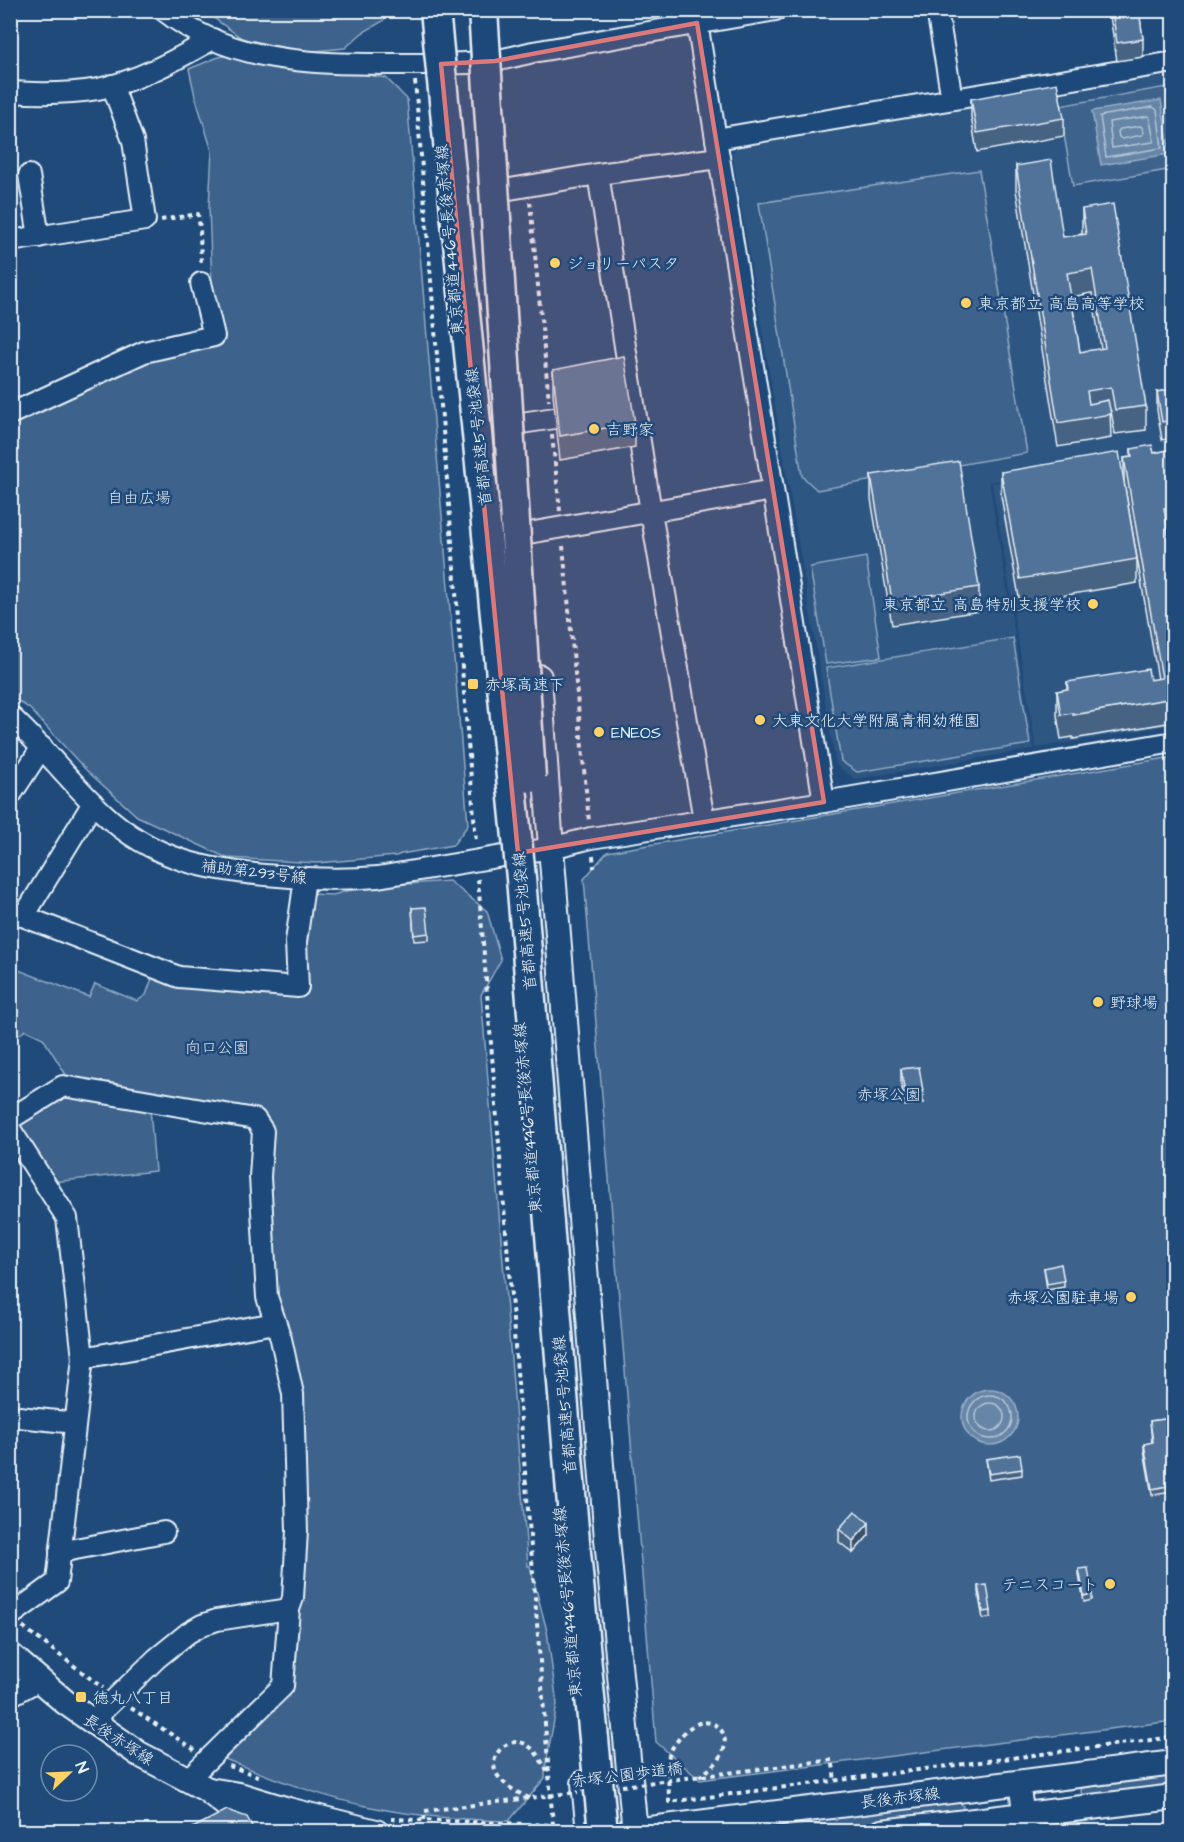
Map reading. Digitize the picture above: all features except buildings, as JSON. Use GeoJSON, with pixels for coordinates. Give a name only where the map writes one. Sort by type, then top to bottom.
{"type":"FeatureCollection","features":[{"type":"Feature","properties":{"kind":"highway","name":"首都高速5号池袋線"},"geometry":{"type":"LineString","coordinates":[[435,10],[517,726],[590,1540],[628,1831]]}},
{"type":"Feature","properties":{"kind":"highway"},"geometry":{"type":"LineString","coordinates":[[452,10],[517,726]]}},
{"type":"Feature","properties":{"kind":"highway"},"geometry":{"type":"LineString","coordinates":[[467,10],[517,726]]}},
{"type":"Feature","properties":{"kind":"highway","name":"首都高速5号池袋線"},"geometry":{"type":"LineString","coordinates":[[483,10],[517,726],[575,1542],[603,1832]]}},
{"type":"Feature","properties":{"kind":"main road","name":"東京都道446号長後赤塚線"},"geometry":{"type":"LineString","coordinates":[[429,10],[423,64],[506,855],[561,1542],[589,1832]]}},
{"type":"Feature","properties":{"kind":"main road"},"geometry":{"type":"LineString","coordinates":[[491,10],[551,848],[606,1527],[628,1831]]}},
{"type":"Feature","properties":{"kind":"main road","name":"長後赤塚線"},"geometry":{"type":"LineString","coordinates":[[10,1655],[91,1722],[139,1754],[197,1785],[234,1811],[288,1832]]}},
{"type":"Feature","properties":{"kind":"main road","name":"長後赤塚線"},"geometry":{"type":"LineString","coordinates":[[628,1831],[1173,1763]]}},
{"type":"Feature","properties":{"kind":"main road","name":"長後赤塚線"},"geometry":{"type":"LineString","coordinates":[[197,1785],[288,1810],[380,1825]]}},
{"type":"Feature","properties":{"kind":"main road","name":"長後赤塚線"},"geometry":{"type":"LineString","coordinates":[[882,1832],[1024,1823],[1173,1797]]}},
{"type":"Feature","properties":{"kind":"street"},"geometry":{"type":"LineString","coordinates":[[163,10],[190,28],[240,50],[299,62],[328,64],[495,61],[696,17],[776,10]]}},
{"type":"Feature","properties":{"kind":"street"},"geometry":{"type":"LineString","coordinates":[[937,10],[952,99]]}},
{"type":"Feature","properties":{"kind":"street"},"geometry":{"type":"LineString","coordinates":[[696,17],[824,802]]}},
{"type":"Feature","properties":{"kind":"street"},"geometry":{"type":"LineString","coordinates":[[10,92],[72,93],[112,85],[180,58],[213,39]]}},
{"type":"Feature","properties":{"kind":"street"},"geometry":{"type":"LineString","coordinates":[[504,190],[598,174],[952,99],[1173,62]]}},
{"type":"Feature","properties":{"kind":"street"},"geometry":{"type":"LineString","coordinates":[[10,242],[145,220],[133,141],[112,85]]}},
{"type":"Feature","properties":{"kind":"street"},"geometry":{"type":"LineString","coordinates":[[598,174],[651,512],[704,820]]}},
{"type":"Feature","properties":{"kind":"street"},"geometry":{"type":"LineString","coordinates":[[30,175],[39,237]]}},
{"type":"Feature","properties":{"kind":"street"},"geometry":{"type":"LineString","coordinates":[[10,414],[144,352],[214,336],[201,283]]}},
{"type":"Feature","properties":{"kind":"street"},"geometry":{"type":"LineString","coordinates":[[521,423],[555,418]]}},
{"type":"Feature","properties":{"kind":"street"},"geometry":{"type":"LineString","coordinates":[[529,533],[772,490]]}},
{"type":"Feature","properties":{"kind":"street","name":"補助第293号線"},"geometry":{"type":"LineString","coordinates":[[10,716],[93,803],[117,825],[136,838],[177,859],[218,870],[305,878],[378,877],[551,848],[591,838],[824,802],[1173,742]]}},
{"type":"Feature","properties":{"kind":"street"},"geometry":{"type":"LineString","coordinates":[[10,796],[42,747]]}},
{"type":"Feature","properties":{"kind":"street"},"geometry":{"type":"LineString","coordinates":[[93,803],[17,913],[179,977],[298,987],[296,942],[305,878]]}},
{"type":"Feature","properties":{"kind":"street"},"geometry":{"type":"LineString","coordinates":[[10,1119],[63,1086],[255,1119],[264,1131],[260,1177],[267,1298],[281,1339],[293,1394],[297,1531],[293,1598],[289,1609],[283,1686],[208,1759],[197,1785]]}},
{"type":"Feature","properties":{"kind":"street"},"geometry":{"type":"LineString","coordinates":[[10,1130],[67,1218],[83,1358],[57,1582],[15,1620]]}},
{"type":"Feature","properties":{"kind":"street"},"geometry":{"type":"LineString","coordinates":[[83,1358],[275,1323]]}},
{"type":"Feature","properties":{"kind":"street"},"geometry":{"type":"LineString","coordinates":[[10,1416],[75,1423]]}},
{"type":"Feature","properties":{"kind":"street"},"geometry":{"type":"LineString","coordinates":[[60,1551],[164,1532]]}},
{"type":"Feature","properties":{"kind":"street"},"geometry":{"type":"LineString","coordinates":[[91,1722],[158,1658],[188,1633],[202,1625],[217,1620],[289,1609]]}},
{"type":"Feature","properties":{"kind":"street"},"geometry":{"type":"LineString","coordinates":[[10,1696],[39,1680]]}},
{"type":"Feature","properties":{"kind":"street"},"geometry":{"type":"LineString","coordinates":[[1019,1782],[1024,1823]]}},
{"type":"Feature","properties":{"kind":"path"},"geometry":{"type":"LineString","coordinates":[[380,1825],[424,1820],[553,1825],[477,860],[423,64]]}},
{"type":"Feature","properties":{"kind":"path"},"geometry":{"type":"LineString","coordinates":[[145,220],[198,214],[201,228],[201,283]]}},
{"type":"Feature","properties":{"kind":"path"},"geometry":{"type":"LineString","coordinates":[[15,1620],[116,1698],[208,1759],[264,1779]]}},
{"type":"Feature","properties":{"kind":"path"},"geometry":{"type":"LineString","coordinates":[[699,1777],[714,1765],[723,1750],[724,1738],[718,1726],[706,1722],[689,1727],[669,1754],[669,1802],[1173,1737]]}},
{"type":"Feature","properties":{"kind":"path"},"geometry":{"type":"LineString","coordinates":[[529,1798],[508,1786],[499,1777],[494,1764],[498,1751],[508,1743],[527,1744],[536,1753],[549,1775]]}},
{"type":"Feature","properties":{"kind":"path","name":"赤塚公園歩道橋"},"geometry":{"type":"LineString","coordinates":[[620,1786],[833,1762],[834,1782]]}},
{"type":"Feature","properties":{"kind":"path","name":"赤塚公園歩道橋"},"geometry":{"type":"LineString","coordinates":[[424,1820],[425,1811],[586,1791]]}},
{"type":"Feature","properties":{"kind":"highlighted area"},"geometry":{"type":"Polygon","coordinates":[[[697,23],[824,802],[518,853],[441,64],[495,61],[697,23]]]}},
{"type":"Feature","properties":{"kind":"shaded area","name":"東京都立 高島高等学校"},"geometry":{"type":"Polygon","coordinates":[[[1172,73],[1173,452],[989,482],[1034,749],[855,779],[836,765],[732,153],[739,145],[1172,73]]]}},
{"type":"Feature","properties":{"kind":"shaded area","name":"東京都立 高島特別支援学校"},"geometry":{"type":"Polygon","coordinates":[[[1173,454],[1173,725],[1036,748],[992,483],[1173,454]]]}},
{"type":"Feature","properties":{"kind":"green space"},"geometry":{"type":"Polygon","coordinates":[[[204,11],[387,11],[383,21],[362,33],[345,48],[305,52],[243,39],[204,11]]]}},
{"type":"Feature","properties":{"kind":"green space","name":"自由広場"},"geometry":{"type":"Polygon","coordinates":[[[230,54],[283,69],[355,73],[386,78],[407,99],[468,825],[453,845],[396,856],[317,863],[227,858],[137,816],[86,770],[30,709],[11,696],[10,422],[159,355],[225,340],[212,286],[209,207],[212,151],[189,69],[230,54]]]}},
{"type":"Feature","properties":{"kind":"green space"},"geometry":{"type":"Polygon","coordinates":[[[1166,87],[1173,131],[1173,169],[1073,186],[1059,106],[1166,87]]]}},
{"type":"Feature","properties":{"kind":"green space"},"geometry":{"type":"Polygon","coordinates":[[[979,170],[1027,453],[817,490],[802,476],[759,203],[979,170]]]}},
{"type":"Feature","properties":{"kind":"green space"},"geometry":{"type":"Polygon","coordinates":[[[866,557],[881,657],[826,664],[810,567],[866,557]]]}},
{"type":"Feature","properties":{"kind":"green space"},"geometry":{"type":"Polygon","coordinates":[[[1013,638],[1030,744],[857,772],[841,761],[826,668],[1013,638]]]}},
{"type":"Feature","properties":{"kind":"green space","name":"赤塚公園"},"geometry":{"type":"Polygon","coordinates":[[[1173,757],[1173,1721],[700,1780],[656,1742],[584,879],[607,852],[1173,757]]]}},
{"type":"Feature","properties":{"kind":"green space","name":"向口公園"},"geometry":{"type":"Polygon","coordinates":[[[449,881],[487,911],[501,960],[481,995],[528,1566],[530,1566],[547,1631],[557,1704],[545,1778],[509,1821],[429,1816],[360,1805],[299,1787],[220,1757],[275,1704],[294,1619],[300,1609],[305,1524],[274,1297],[270,1178],[272,1130],[68,1078],[43,1038],[26,1030],[11,1040],[11,967],[89,997],[95,984],[137,1001],[146,995],[153,975],[267,993],[307,994],[305,946],[312,894],[333,895],[380,886],[449,881]]]}},
{"type":"Feature","properties":{"kind":"green space"},"geometry":{"type":"Polygon","coordinates":[[[71,1095],[150,1108],[155,1171],[53,1182],[20,1130],[22,1121],[64,1096],[71,1095]]]}},
{"type":"Feature","properties":{"kind":"green space"},"geometry":{"type":"Polygon","coordinates":[[[1173,1774],[1173,1787],[1084,1797],[1081,1792],[1082,1786],[1173,1774]]]}},
{"type":"Feature","properties":{"kind":"green space"},"geometry":{"type":"Polygon","coordinates":[[[959,1801],[963,1806],[959,1813],[849,1827],[807,1824],[740,1831],[701,1832],[959,1801]]]}},
{"type":"Feature","properties":{"kind":"water"},"geometry":{"type":"Polygon","coordinates":[[[1161,100],[1170,154],[1101,165],[1092,111],[1161,100]]]}},
{"type":"Feature","properties":{"kind":"water"},"geometry":{"type":"Polygon","coordinates":[[[990,1389],[1001,1391],[1010,1397],[1016,1406],[1018,1417],[1016,1428],[1010,1437],[1001,1443],[990,1445],[979,1443],[970,1437],[964,1428],[962,1417],[964,1406],[970,1397],[979,1391],[990,1389]]]}},
{"type":"Feature","properties":{"kind":"place","name":"ジョリーパスタ"},"geometry":{"type":"Point","coordinates":[555,263]}},
{"type":"Feature","properties":{"kind":"place","name":"東京都立 高島高等学校"},"geometry":{"type":"Point","coordinates":[966,303]}},
{"type":"Feature","properties":{"kind":"place","name":"吉野家"},"geometry":{"type":"Point","coordinates":[594,429]}},
{"type":"Feature","properties":{"kind":"place","name":"東京都立 高島特別支援学校"},"geometry":{"type":"Point","coordinates":[1093,604]}},
{"type":"Feature","properties":{"kind":"place","name":"赤塚高速下"},"geometry":{"type":"Point","coordinates":[473,684]}},
{"type":"Feature","properties":{"kind":"place","name":"大東文化大学附属青桐幼稚園"},"geometry":{"type":"Point","coordinates":[760,720]}},
{"type":"Feature","properties":{"kind":"place","name":"ENEOS"},"geometry":{"type":"Point","coordinates":[599,732]}},
{"type":"Feature","properties":{"kind":"place","name":"野球場"},"geometry":{"type":"Point","coordinates":[1098,1002]}},
{"type":"Feature","properties":{"kind":"place","name":"赤塚公園駐車場"},"geometry":{"type":"Point","coordinates":[1131,1297]}},
{"type":"Feature","properties":{"kind":"place","name":"テニスコート"},"geometry":{"type":"Point","coordinates":[1110,1584]}},
{"type":"Feature","properties":{"kind":"place","name":"徳丸八丁目"},"geometry":{"type":"Point","coordinates":[81,1697]}}]}
